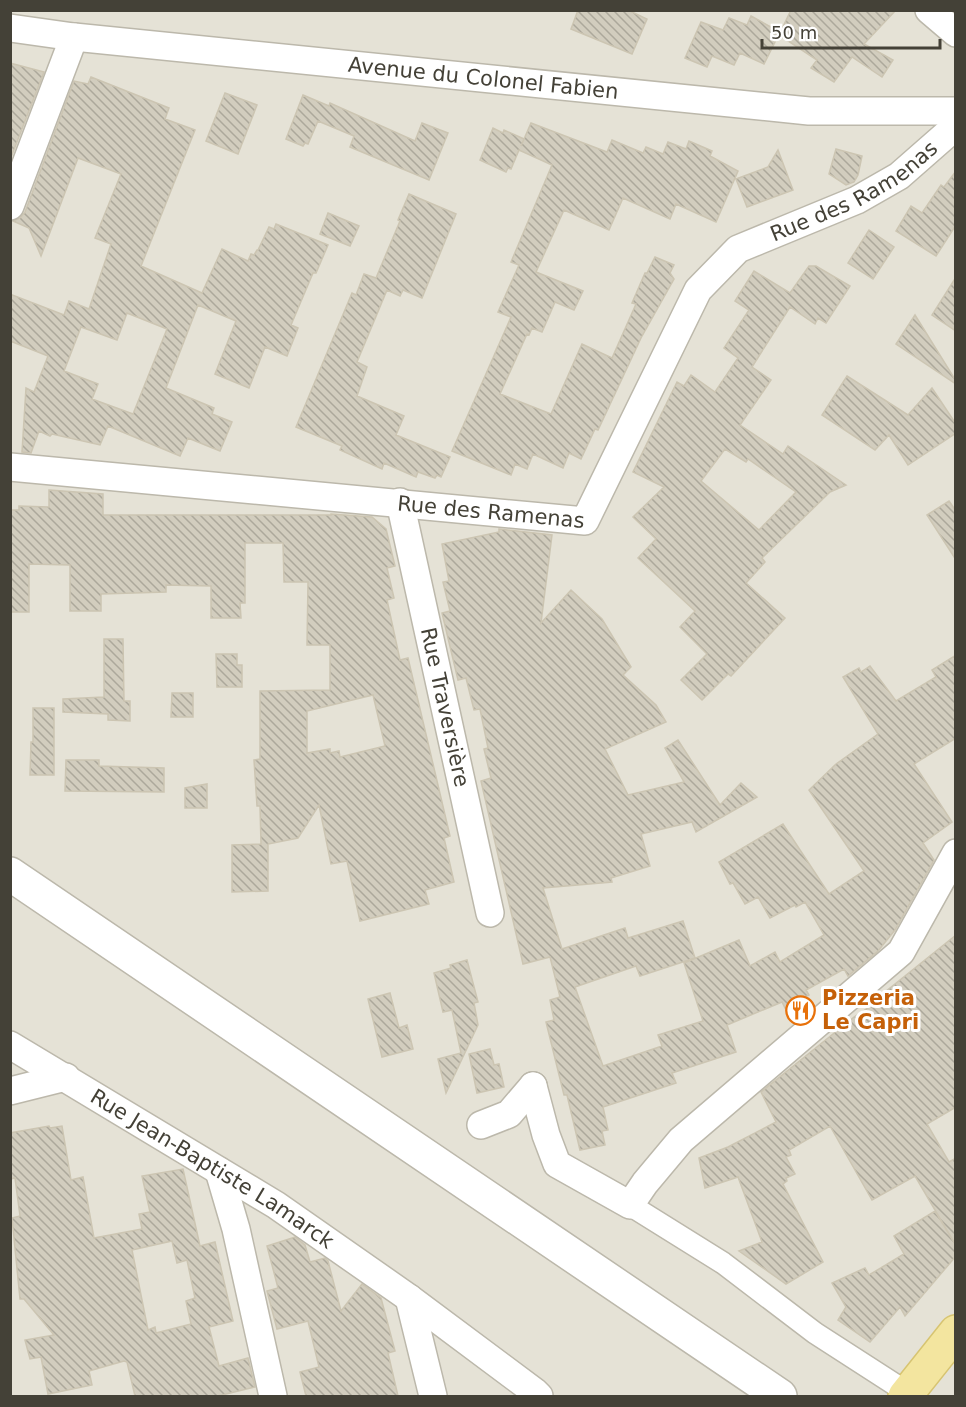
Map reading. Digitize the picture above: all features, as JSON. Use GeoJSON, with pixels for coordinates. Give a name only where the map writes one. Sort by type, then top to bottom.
{"type":"FeatureCollection","features":[{"type":"Feature","properties":{"kind":"main road"},"geometry":{"type":"LineString","coordinates":[[907,1395],[956,1332]]}},
{"type":"Feature","properties":{"kind":"street"},"geometry":{"type":"LineString","coordinates":[[928,10],[956,33]]}},
{"type":"Feature","properties":{"kind":"street","name":"Avenue du Colonel Fabien"},"geometry":{"type":"LineString","coordinates":[[10,28],[74,38],[809,111],[956,111]]}},
{"type":"Feature","properties":{"kind":"street"},"geometry":{"type":"LineString","coordinates":[[10,206],[74,38]]}},
{"type":"Feature","properties":{"kind":"street","name":"Rue des Ramenas"},"geometry":{"type":"LineString","coordinates":[[10,467],[585,521],[698,290],[738,249],[806,223],[866,195],[899,176],[956,126]]}},
{"type":"Feature","properties":{"kind":"street","name":"Rue Traversière"},"geometry":{"type":"LineString","coordinates":[[400,502],[490,913]]}},
{"type":"Feature","properties":{"kind":"street"},"geometry":{"type":"LineString","coordinates":[[630,1205],[681,1140],[901,952],[956,853]]}},
{"type":"Feature","properties":{"kind":"street"},"geometry":{"type":"LineString","coordinates":[[10,874],[780,1396]]}},
{"type":"Feature","properties":{"kind":"street","name":"Rue Jean-Baptiste Lamarck"},"geometry":{"type":"LineString","coordinates":[[10,1045],[276,1205],[409,1298],[539,1396]]}},
{"type":"Feature","properties":{"kind":"street"},"geometry":{"type":"LineString","coordinates":[[10,1091],[66,1077]]}},
{"type":"Feature","properties":{"kind":"street"},"geometry":{"type":"LineString","coordinates":[[482,1125],[508,1114],[533,1086],[546,1135],[557,1164],[630,1205],[723,1263],[815,1333],[907,1395]]}},
{"type":"Feature","properties":{"kind":"street"},"geometry":{"type":"LineString","coordinates":[[219,1171],[236,1229],[273,1396]]}},
{"type":"Feature","properties":{"kind":"street"},"geometry":{"type":"LineString","coordinates":[[236,1229],[276,1205]]}},
{"type":"Feature","properties":{"kind":"street"},"geometry":{"type":"LineString","coordinates":[[409,1298],[433,1396]]}},
{"type":"Feature","properties":{"kind":"shaded area"},"geometry":{"type":"Polygon","coordinates":[[[11,11],[955,11],[955,1396],[11,1396],[11,11]]]}},
{"type":"Feature","properties":{"kind":"building"},"geometry":{"type":"Polygon","coordinates":[[[578,10],[628,10],[647,19],[632,54],[571,29],[578,10]]]}},
{"type":"Feature","properties":{"kind":"building"},"geometry":{"type":"Polygon","coordinates":[[[791,10],[896,10],[864,44],[893,60],[882,77],[852,57],[834,82],[811,68],[817,60],[779,35],[791,10]]]}},
{"type":"Feature","properties":{"kind":"building"},"geometry":{"type":"Polygon","coordinates":[[[751,16],[780,32],[764,64],[740,53],[734,65],[712,56],[707,67],[685,58],[701,22],[723,30],[729,18],[747,25],[751,16]]]}},
{"type":"Feature","properties":{"kind":"building"},"geometry":{"type":"Polygon","coordinates":[[[10,63],[44,72],[10,160],[10,63]]]}},
{"type":"Feature","properties":{"kind":"building"},"geometry":{"type":"Polygon","coordinates":[[[91,77],[169,108],[165,119],[195,130],[141,266],[202,293],[222,249],[248,261],[251,254],[254,255],[258,250],[269,227],[274,229],[276,224],[328,245],[316,273],[313,273],[291,325],[298,328],[287,356],[265,347],[249,388],[215,374],[236,321],[198,305],[166,388],[214,408],[212,414],[232,422],[220,451],[188,438],[180,456],[108,426],[100,445],[52,434],[50,436],[39,431],[31,453],[22,452],[26,388],[34,392],[48,356],[10,341],[10,294],[64,315],[69,301],[89,309],[111,244],[95,238],[121,174],[78,158],[41,256],[29,228],[13,221],[25,212],[74,81],[88,84],[91,77]],[[127,313],[117,340],[81,327],[64,371],[98,384],[92,399],[133,414],[167,329],[127,313]]]}},
{"type":"Feature","properties":{"kind":"building"},"geometry":{"type":"Polygon","coordinates":[[[225,93],[257,105],[238,154],[206,141],[225,93]]]}},
{"type":"Feature","properties":{"kind":"building"},"geometry":{"type":"Polygon","coordinates":[[[303,95],[329,106],[330,103],[415,141],[422,123],[448,133],[429,180],[350,147],[354,136],[318,121],[308,144],[305,143],[303,146],[286,139],[303,95]]]}},
{"type":"Feature","properties":{"kind":"building"},"geometry":{"type":"Polygon","coordinates":[[[531,123],[607,152],[612,140],[643,153],[646,147],[663,154],[668,142],[686,149],[689,141],[712,151],[710,156],[738,171],[716,222],[676,204],[670,219],[623,198],[609,230],[564,210],[536,272],[583,291],[574,310],[555,302],[542,332],[532,328],[529,335],[527,334],[500,394],[551,414],[582,344],[612,358],[636,304],[632,303],[655,257],[674,265],[670,273],[674,279],[641,338],[598,430],[595,429],[581,459],[569,453],[563,468],[533,454],[527,469],[515,464],[511,475],[452,451],[511,317],[498,312],[519,265],[511,262],[552,165],[519,150],[511,169],[508,168],[506,172],[480,160],[493,128],[524,139],[521,146],[531,123]]]}},
{"type":"Feature","properties":{"kind":"building"},"geometry":{"type":"Polygon","coordinates":[[[836,149],[862,156],[854,182],[846,185],[829,174],[836,149]]]}},
{"type":"Feature","properties":{"kind":"building"},"geometry":{"type":"Polygon","coordinates":[[[778,150],[793,190],[747,207],[736,179],[768,167],[778,150]]]}},
{"type":"Feature","properties":{"kind":"building"},"geometry":{"type":"Polygon","coordinates":[[[956,171],[956,225],[936,256],[896,231],[911,206],[922,213],[941,185],[944,187],[956,171]]]}},
{"type":"Feature","properties":{"kind":"building"},"geometry":{"type":"Polygon","coordinates":[[[409,194],[456,214],[422,298],[403,290],[400,296],[387,290],[357,362],[367,367],[357,396],[404,416],[396,435],[450,457],[441,477],[437,475],[435,478],[418,472],[416,477],[384,463],[382,469],[340,450],[342,446],[296,427],[352,293],[356,295],[364,274],[376,278],[409,194]]]}},
{"type":"Feature","properties":{"kind":"building"},"geometry":{"type":"Polygon","coordinates":[[[328,213],[359,226],[350,246],[320,234],[328,213]]]}},
{"type":"Feature","properties":{"kind":"building"},"geometry":{"type":"Polygon","coordinates":[[[869,230],[894,247],[873,279],[848,263],[869,230]]]}},
{"type":"Feature","properties":{"kind":"building"},"geometry":{"type":"Polygon","coordinates":[[[809,266],[816,266],[850,286],[826,323],[818,318],[815,324],[790,307],[752,367],[771,380],[740,425],[783,454],[788,446],[846,485],[830,492],[762,558],[765,562],[746,583],[785,618],[731,676],[728,674],[702,700],[681,680],[707,654],[680,627],[695,611],[638,558],[656,539],[633,517],[664,487],[633,472],[677,382],[684,386],[691,375],[715,392],[738,358],[724,348],[749,310],[735,301],[754,271],[790,293],[809,266]],[[725,449],[701,481],[759,530],[796,492],[748,459],[746,462],[725,449]]]}},
{"type":"Feature","properties":{"kind":"building"},"geometry":{"type":"Polygon","coordinates":[[[956,277],[956,331],[932,315],[956,277]]]}},
{"type":"Feature","properties":{"kind":"building"},"geometry":{"type":"Polygon","coordinates":[[[915,315],[956,381],[956,384],[896,344],[915,315]]]}},
{"type":"Feature","properties":{"kind":"building"},"geometry":{"type":"Polygon","coordinates":[[[847,376],[908,415],[932,388],[956,424],[956,433],[908,465],[889,435],[875,450],[822,415],[847,376]]]}},
{"type":"Feature","properties":{"kind":"building"},"geometry":{"type":"Polygon","coordinates":[[[49,490],[103,494],[103,515],[331,514],[372,517],[386,529],[395,566],[387,568],[394,598],[387,600],[400,660],[408,658],[450,836],[444,838],[454,882],[425,890],[429,904],[360,921],[347,861],[331,864],[319,805],[298,838],[268,844],[268,891],[232,892],[232,845],[261,844],[260,806],[257,806],[254,760],[260,759],[260,691],[330,690],[330,645],[307,645],[308,582],[284,582],[283,543],[245,543],[245,603],[240,603],[241,618],[211,618],[211,586],[166,585],[166,592],[101,594],[101,611],[70,611],[70,565],[29,564],[29,612],[10,612],[10,510],[19,510],[19,506],[49,507],[49,490]],[[373,695],[307,711],[307,753],[330,749],[330,753],[339,751],[340,757],[385,746],[373,695]]]}},
{"type":"Feature","properties":{"kind":"building"},"geometry":{"type":"Polygon","coordinates":[[[949,501],[956,511],[956,560],[927,515],[949,501]]]}},
{"type":"Feature","properties":{"kind":"building"},"geometry":{"type":"Polygon","coordinates":[[[499,529],[552,535],[541,623],[571,590],[602,619],[631,667],[623,675],[656,705],[666,722],[605,749],[628,795],[684,782],[665,748],[678,740],[720,805],[741,783],[757,797],[696,832],[692,822],[641,834],[650,866],[611,878],[612,882],[543,888],[562,949],[625,928],[628,938],[683,921],[695,958],[640,976],[636,966],[575,987],[603,1066],[662,1046],[658,1035],[703,1021],[684,963],[739,940],[750,966],[775,952],[780,962],[824,935],[805,902],[770,918],[758,897],[745,904],[733,883],[730,884],[719,862],[783,824],[829,894],[864,871],[809,790],[836,764],[878,734],[843,677],[859,668],[861,672],[870,666],[896,701],[936,677],[932,670],[956,655],[956,738],[914,764],[952,822],[923,843],[934,860],[895,930],[878,951],[848,976],[844,969],[806,990],[809,995],[785,1008],[782,1002],[727,1025],[736,1052],[672,1073],[676,1083],[603,1107],[608,1130],[602,1131],[605,1145],[580,1150],[546,1022],[554,1020],[550,1000],[560,997],[550,957],[523,964],[481,781],[491,778],[484,749],[488,748],[480,709],[474,710],[466,678],[458,680],[442,613],[450,611],[443,582],[449,581],[442,544],[499,532],[499,529]]]}},
{"type":"Feature","properties":{"kind":"building"},"geometry":{"type":"Polygon","coordinates":[[[104,639],[123,639],[124,701],[130,701],[130,721],[108,720],[108,714],[63,712],[63,699],[104,697],[104,639]]]}},
{"type":"Feature","properties":{"kind":"building"},"geometry":{"type":"Polygon","coordinates":[[[216,654],[237,654],[237,665],[242,665],[242,687],[217,687],[216,654]]]}},
{"type":"Feature","properties":{"kind":"building"},"geometry":{"type":"Polygon","coordinates":[[[172,693],[193,693],[193,717],[171,717],[172,693]]]}},
{"type":"Feature","properties":{"kind":"building"},"geometry":{"type":"Polygon","coordinates":[[[33,708],[54,708],[54,775],[30,775],[33,708]]]}},
{"type":"Feature","properties":{"kind":"building"},"geometry":{"type":"Polygon","coordinates":[[[66,760],[99,760],[99,766],[164,768],[164,792],[65,791],[66,760]]]}},
{"type":"Feature","properties":{"kind":"building"},"geometry":{"type":"Polygon","coordinates":[[[207,784],[207,808],[185,808],[185,788],[207,784]]]}},
{"type":"Feature","properties":{"kind":"building"},"geometry":{"type":"Polygon","coordinates":[[[956,935],[956,1107],[927,1124],[949,1162],[956,1158],[956,1256],[905,1316],[900,1307],[870,1342],[838,1320],[846,1307],[832,1283],[865,1268],[869,1275],[904,1254],[894,1236],[935,1211],[955,1244],[915,1176],[872,1200],[830,1126],[789,1150],[791,1155],[786,1157],[795,1174],[786,1178],[787,1181],[783,1184],[823,1262],[786,1284],[739,1251],[762,1242],[738,1177],[705,1188],[699,1158],[728,1147],[776,1122],[761,1092],[854,1017],[877,1002],[875,1000],[956,935]]]}},
{"type":"Feature","properties":{"kind":"building"},"geometry":{"type":"Polygon","coordinates":[[[467,960],[478,1002],[474,1003],[478,1025],[446,1093],[438,1059],[461,1053],[452,1010],[443,1012],[434,973],[467,960]]]}},
{"type":"Feature","properties":{"kind":"building"},"geometry":{"type":"Polygon","coordinates":[[[390,993],[399,1028],[407,1025],[413,1049],[382,1057],[368,999],[390,993]]]}},
{"type":"Feature","properties":{"kind":"building"},"geometry":{"type":"Polygon","coordinates":[[[490,1049],[494,1065],[499,1064],[504,1087],[477,1093],[469,1054],[490,1049]]]}},
{"type":"Feature","properties":{"kind":"building"},"geometry":{"type":"Polygon","coordinates":[[[62,1126],[71,1180],[83,1177],[94,1238],[142,1229],[139,1214],[150,1212],[142,1176],[183,1169],[200,1246],[215,1242],[233,1321],[209,1327],[219,1366],[248,1358],[255,1387],[218,1396],[135,1396],[127,1362],[124,1361],[89,1371],[92,1385],[48,1394],[41,1357],[30,1359],[25,1340],[54,1335],[24,1299],[20,1299],[12,1218],[20,1216],[15,1178],[10,1179],[10,1133],[62,1126]],[[172,1241],[132,1250],[148,1330],[155,1327],[156,1333],[191,1324],[186,1301],[195,1298],[187,1260],[177,1263],[172,1241]]]}},
{"type":"Feature","properties":{"kind":"building"},"geometry":{"type":"Polygon","coordinates":[[[295,1237],[305,1245],[310,1262],[325,1258],[328,1261],[341,1311],[362,1284],[381,1298],[395,1351],[388,1353],[398,1396],[306,1396],[300,1372],[319,1367],[308,1321],[277,1329],[267,1291],[278,1288],[267,1246],[295,1237]]]}},
{"type":"Feature","properties":{"kind":"place","name":"Pizzeria Le Capri"},"geometry":{"type":"Point","coordinates":[801,1010]}}]}
